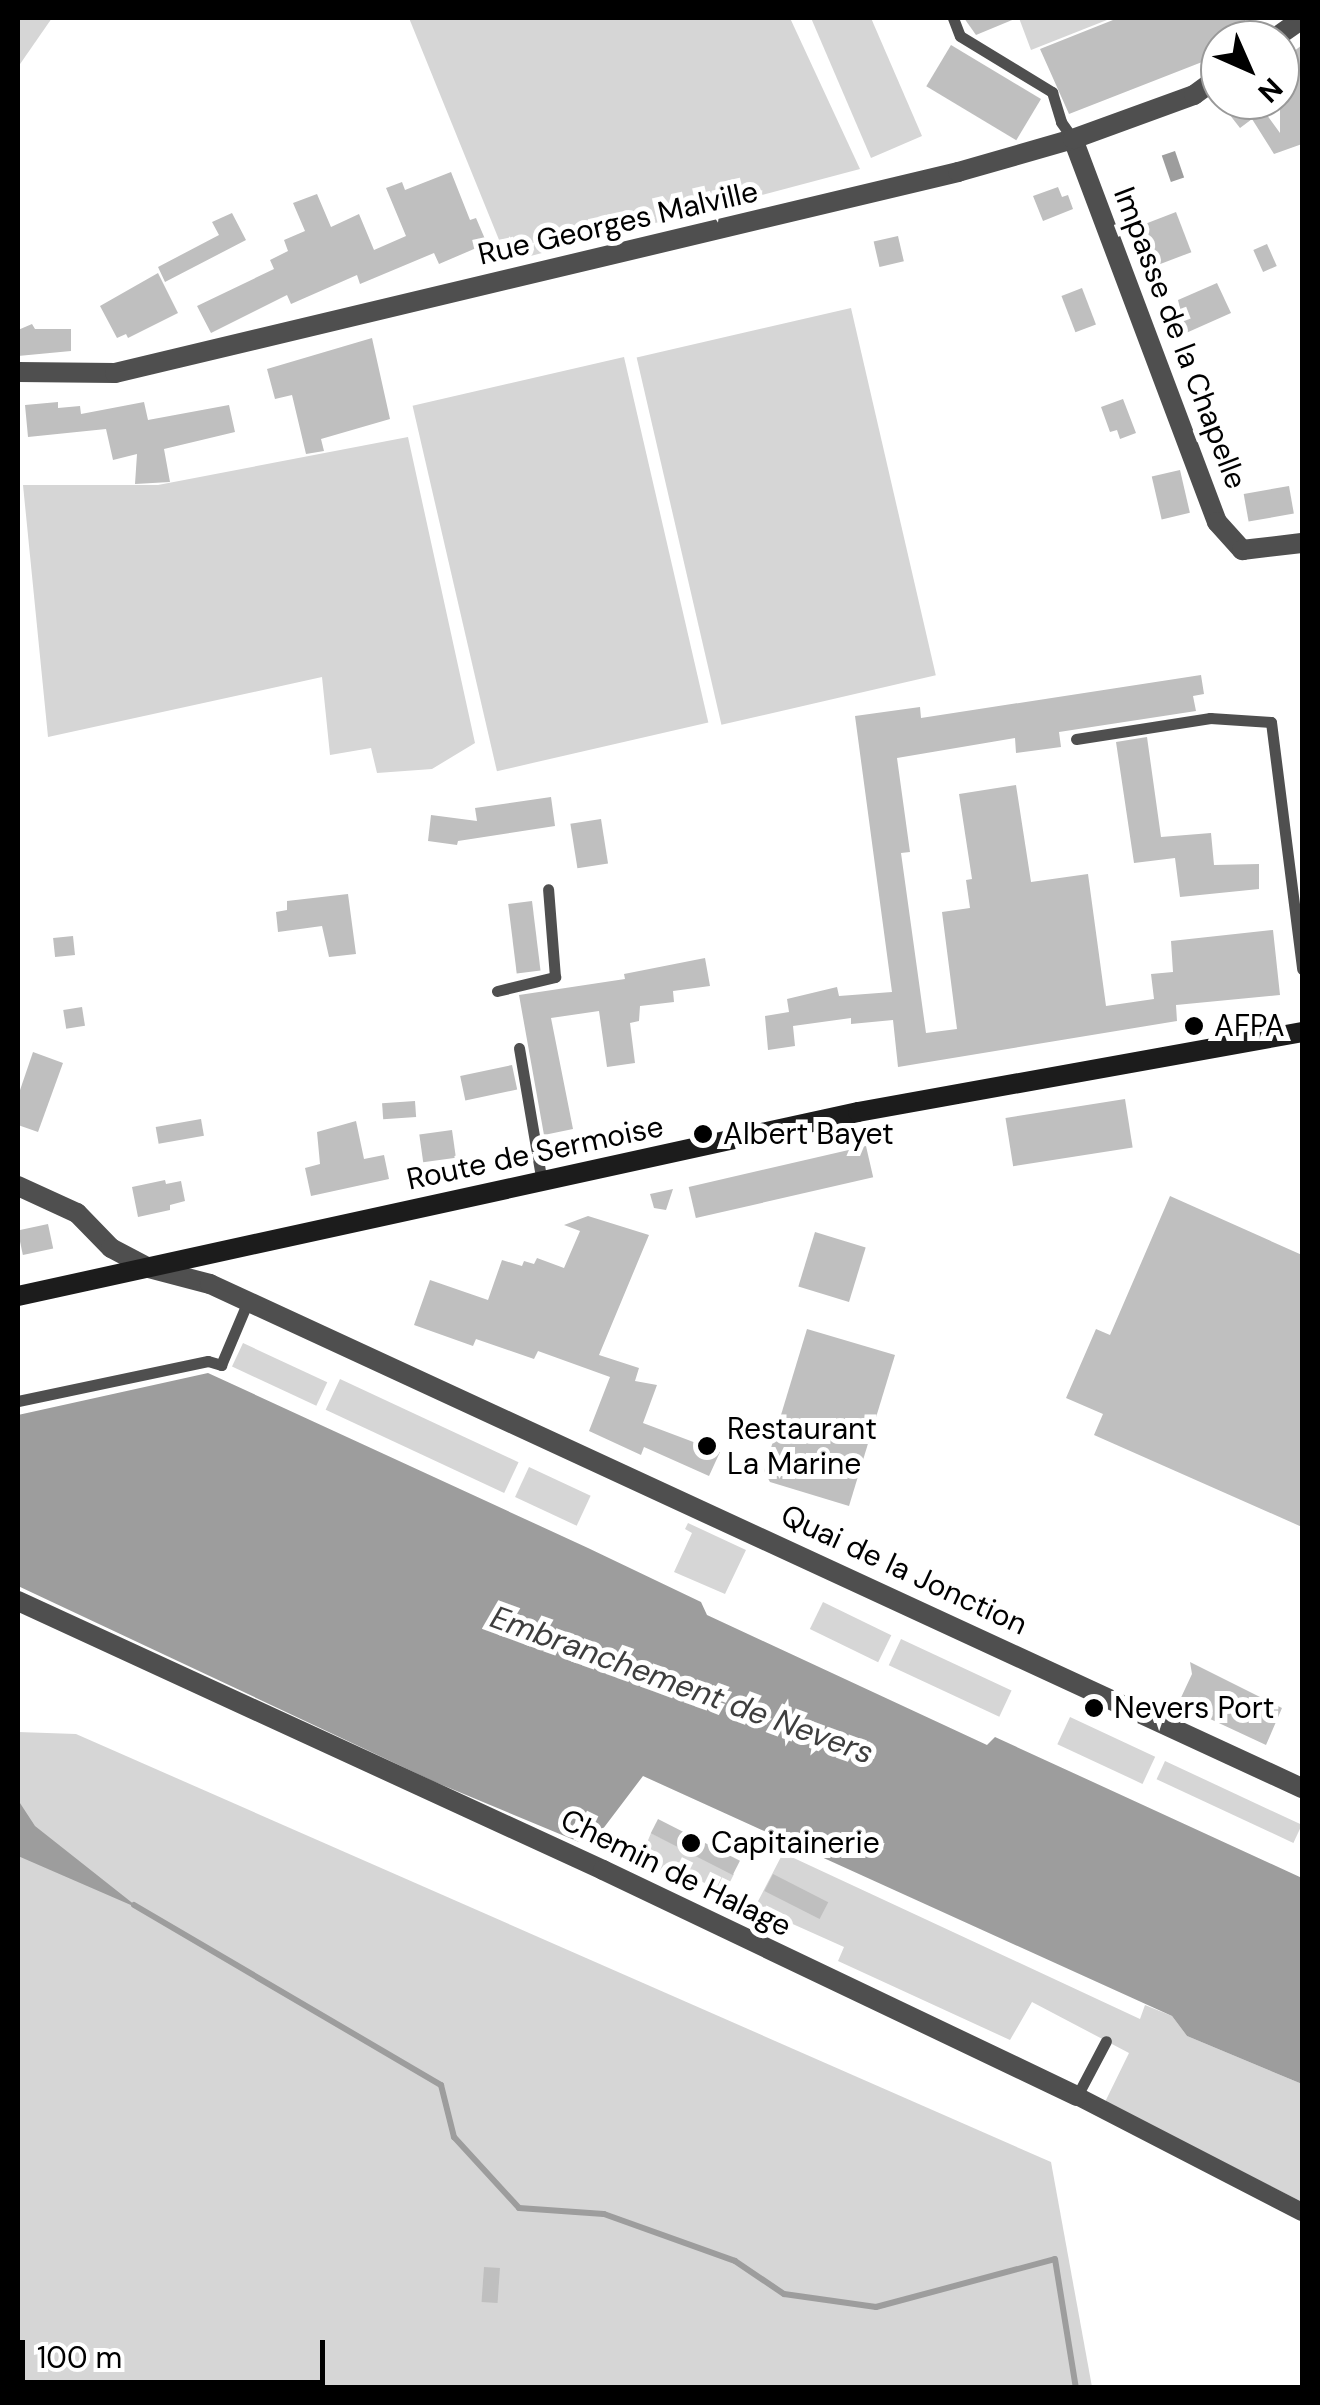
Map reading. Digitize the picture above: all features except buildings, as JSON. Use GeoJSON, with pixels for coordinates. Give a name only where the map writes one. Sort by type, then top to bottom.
{"type":"FeatureCollection","features":[{"type":"Feature","properties":{"kind":"main road","name":"Route de Sermoise"},"geometry":{"type":"LineString","coordinates":[[18,1296],[858,1112],[1302,1032]]}},
{"type":"Feature","properties":{"kind":"street","name":"Rue Georges Malville"},"geometry":{"type":"LineString","coordinates":[[18,372],[115,373],[945,175],[1073,139],[1200,91]]}},
{"type":"Feature","properties":{"kind":"street","name":"Impasse de la Chapelle"},"geometry":{"type":"LineString","coordinates":[[1073,139],[1217,522],[1242,550],[1302,543]]}},
{"type":"Feature","properties":{"kind":"street","name":"Quai de la Jonction"},"geometry":{"type":"LineString","coordinates":[[18,1186],[77,1212],[111,1248],[149,1268],[210,1284],[248,1301],[1302,1788]]}},
{"type":"Feature","properties":{"kind":"street","name":"Chemin de Halage"},"geometry":{"type":"LineString","coordinates":[[18,1601],[603,1870],[1077,2096],[1302,2212]]}},
{"type":"Feature","properties":{"kind":"lane"},"geometry":{"type":"LineString","coordinates":[[952,18],[960,36],[1052,92],[1061,122],[1073,139]]}},
{"type":"Feature","properties":{"kind":"lane"},"geometry":{"type":"LineString","coordinates":[[1076,739],[1210,718],[1271,722],[1302,968]]}},
{"type":"Feature","properties":{"kind":"lane"},"geometry":{"type":"LineString","coordinates":[[497,991],[555,977],[548,889]]}},
{"type":"Feature","properties":{"kind":"lane"},"geometry":{"type":"LineString","coordinates":[[520,1048],[542,1182]]}},
{"type":"Feature","properties":{"kind":"lane"},"geometry":{"type":"LineString","coordinates":[[18,1401],[208,1361],[221,1365],[248,1301]]}},
{"type":"Feature","properties":{"kind":"lane"},"geometry":{"type":"LineString","coordinates":[[1077,2096],[1106,2041]]}},
{"type":"Feature","properties":{"kind":"shaded area"},"geometry":{"type":"Polygon","coordinates":[[[18,18],[52,18],[18,67],[18,18]]]}},
{"type":"Feature","properties":{"kind":"shaded area"},"geometry":{"type":"Polygon","coordinates":[[[409,18],[790,18],[860,169],[508,262],[409,18]]]}},
{"type":"Feature","properties":{"kind":"shaded area"},"geometry":{"type":"Polygon","coordinates":[[[811,18],[871,18],[922,136],[871,158],[811,18]]]}},
{"type":"Feature","properties":{"kind":"shaded area"},"geometry":{"type":"Polygon","coordinates":[[[1019,18],[1112,18],[1031,50],[1019,18]]]}},
{"type":"Feature","properties":{"kind":"shaded area"},"geometry":{"type":"Polygon","coordinates":[[[851,308],[936,675],[721,725],[637,357],[851,308]]]}},
{"type":"Feature","properties":{"kind":"shaded area"},"geometry":{"type":"Polygon","coordinates":[[[624,357],[708,722],[497,771],[413,406],[624,357]]]}},
{"type":"Feature","properties":{"kind":"shaded area"},"geometry":{"type":"Polygon","coordinates":[[[408,437],[475,743],[432,769],[377,773],[371,748],[330,755],[322,677],[48,737],[23,485],[158,485],[408,437]]]}},
{"type":"Feature","properties":{"kind":"shaded area"},"geometry":{"type":"Polygon","coordinates":[[[243,1343],[327,1382],[316,1406],[232,1367],[243,1343]]]}},
{"type":"Feature","properties":{"kind":"shaded area"},"geometry":{"type":"Polygon","coordinates":[[[340,1379],[519,1462],[504,1493],[326,1410],[340,1379]]]}},
{"type":"Feature","properties":{"kind":"shaded area"},"geometry":{"type":"Polygon","coordinates":[[[529,1467],[591,1496],[577,1526],[515,1497],[529,1467]]]}},
{"type":"Feature","properties":{"kind":"shaded area"},"geometry":{"type":"Polygon","coordinates":[[[688,1523],[746,1550],[725,1594],[674,1572],[692,1533],[685,1529],[688,1523]]]}},
{"type":"Feature","properties":{"kind":"shaded area"},"geometry":{"type":"Polygon","coordinates":[[[823,1602],[891,1635],[878,1662],[810,1629],[823,1602]]]}},
{"type":"Feature","properties":{"kind":"shaded area"},"geometry":{"type":"Polygon","coordinates":[[[901,1639],[1012,1691],[999,1717],[889,1665],[901,1639]]]}},
{"type":"Feature","properties":{"kind":"shaded area"},"geometry":{"type":"Polygon","coordinates":[[[1070,1717],[1155,1757],[1143,1784],[1057,1744],[1070,1717]]]}},
{"type":"Feature","properties":{"kind":"shaded area"},"geometry":{"type":"Polygon","coordinates":[[[18,1732],[76,1734],[1051,2162],[1092,2387],[18,2388],[18,1732]]]}},
{"type":"Feature","properties":{"kind":"shaded area"},"geometry":{"type":"Polygon","coordinates":[[[1165,1761],[1302,1825],[1293,1843],[1157,1779],[1165,1761]]]}},
{"type":"Feature","properties":{"kind":"shaded area"},"geometry":{"type":"Polygon","coordinates":[[[651,1833],[734,1874],[725,1892],[664,1865],[657,1874],[637,1867],[651,1833]]]}},
{"type":"Feature","properties":{"kind":"shaded area"},"geometry":{"type":"Polygon","coordinates":[[[783,1853],[1140,2019],[1145,2005],[1172,2016],[1187,2036],[1302,2084],[1302,2202],[1105,2102],[1129,2053],[1032,2002],[1010,2040],[838,1961],[844,1947],[755,1907],[783,1853]]]}},
{"type":"Feature","properties":{"kind":"water"},"geometry":{"type":"Polygon","coordinates":[[[1175,151],[1184,177],[1171,182],[1162,156],[1175,151]]]}},
{"type":"Feature","properties":{"kind":"water","name":"Embranchement de Nevers"},"geometry":{"type":"Polygon","coordinates":[[[208,1373],[588,1548],[701,1602],[707,1615],[987,1745],[995,1737],[1302,1878],[1302,2084],[1187,2036],[1172,2016],[643,1776],[593,1842],[579,1842],[435,1782],[18,1586],[18,1415],[208,1373]]]}},
{"type":"Feature","properties":{"kind":"water"},"geometry":{"type":"Polygon","coordinates":[[[18,1800],[35,1826],[140,1909],[18,1856],[18,1800]]]}},
{"type":"Feature","properties":{"kind":"waterway"},"geometry":{"type":"LineString","coordinates":[[134,1905],[441,2085],[454,2137],[519,2208],[604,2214],[735,2261],[784,2294],[876,2307],[1055,2259],[1076,2388]]}},
{"type":"Feature","properties":{"kind":"place","name":"AFPA"},"geometry":{"type":"Point","coordinates":[1194,1026]}},
{"type":"Feature","properties":{"kind":"place","name":"Albert Bayet"},"geometry":{"type":"Point","coordinates":[703,1134]}},
{"type":"Feature","properties":{"kind":"place","name":"Restaurant La Marine"},"geometry":{"type":"Point","coordinates":[707,1446]}},
{"type":"Feature","properties":{"kind":"place","name":"Nevers Port"},"geometry":{"type":"Point","coordinates":[1094,1708]}},
{"type":"Feature","properties":{"kind":"place","name":"Capitainerie"},"geometry":{"type":"Point","coordinates":[691,1843]}}]}
